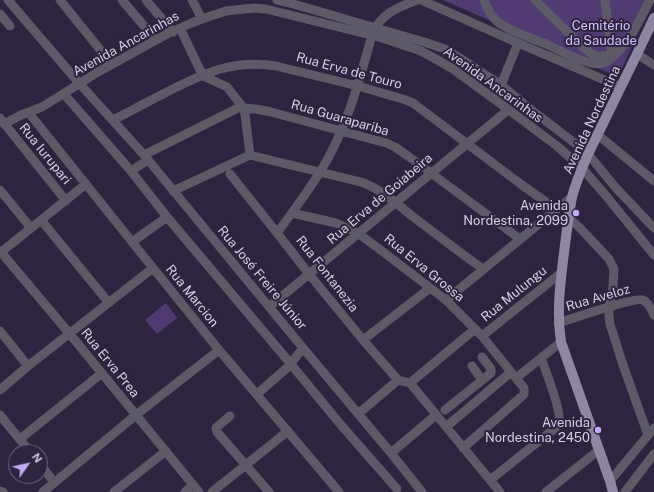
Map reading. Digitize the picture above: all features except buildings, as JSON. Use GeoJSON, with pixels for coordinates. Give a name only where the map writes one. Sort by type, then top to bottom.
{"type":"FeatureCollection","features":[{"type":"Feature","properties":{"kind":"main road","name":"Avenida Nordestina"},"geometry":{"type":"LineString","coordinates":[[613,492],[561,342],[558,323],[561,273],[573,196],[582,168],[654,18]]}},
{"type":"Feature","properties":{"kind":"street","name":"Rua José Freire Júnior"},"geometry":{"type":"LineString","coordinates":[[8,0],[146,158],[392,453],[422,492]]}},
{"type":"Feature","properties":{"kind":"street"},"geometry":{"type":"LineString","coordinates":[[60,0],[98,47],[110,65]]}},
{"type":"Feature","properties":{"kind":"street"},"geometry":{"type":"LineString","coordinates":[[122,0],[156,40]]}},
{"type":"Feature","properties":{"kind":"street"},"geometry":{"type":"LineString","coordinates":[[146,0],[176,30],[202,74],[227,87],[242,107],[245,114],[250,154]]}},
{"type":"Feature","properties":{"kind":"street"},"geometry":{"type":"LineString","coordinates":[[192,0],[202,19]]}},
{"type":"Feature","properties":{"kind":"street"},"geometry":{"type":"LineString","coordinates":[[277,0],[328,14],[374,31],[424,42],[445,50],[460,58],[501,85],[588,154],[616,188],[654,228]]}},
{"type":"Feature","properties":{"kind":"street"},"geometry":{"type":"LineString","coordinates":[[277,233],[320,172],[340,131],[358,86],[374,31],[380,21],[389,13],[417,0]]}},
{"type":"Feature","properties":{"kind":"street"},"geometry":{"type":"LineString","coordinates":[[421,0],[518,44],[621,87]]}},
{"type":"Feature","properties":{"kind":"street"},"geometry":{"type":"LineString","coordinates":[[484,0],[492,16],[500,23],[589,63],[596,64],[601,63],[612,56],[628,39],[650,0]]}},
{"type":"Feature","properties":{"kind":"street"},"geometry":{"type":"LineString","coordinates":[[535,0],[591,54],[598,56],[612,56]]}},
{"type":"Feature","properties":{"kind":"street"},"geometry":{"type":"LineString","coordinates":[[605,0],[612,56]]}},
{"type":"Feature","properties":{"kind":"street","name":"Avenida Ancarinhas"},"geometry":{"type":"LineString","coordinates":[[2,121],[42,107],[110,65],[176,30],[202,19],[253,4],[266,9],[324,24],[374,31],[421,51],[453,69],[556,146],[582,168],[613,203],[654,255]]}},
{"type":"Feature","properties":{"kind":"street"},"geometry":{"type":"LineString","coordinates":[[0,14],[10,26]]}},
{"type":"Feature","properties":{"kind":"street"},"geometry":{"type":"LineString","coordinates":[[324,24],[328,14]]}},
{"type":"Feature","properties":{"kind":"street"},"geometry":{"type":"LineString","coordinates":[[501,85],[518,44]]}},
{"type":"Feature","properties":{"kind":"street"},"geometry":{"type":"LineString","coordinates":[[637,54],[653,61]]}},
{"type":"Feature","properties":{"kind":"street","name":"Rua Erva de Touro"},"geometry":{"type":"LineString","coordinates":[[113,120],[202,74],[238,65],[250,64],[264,64],[284,68],[358,86],[406,100],[556,209]]}},
{"type":"Feature","properties":{"kind":"street","name":"Rua Erva de Goiabeira"},"geometry":{"type":"LineString","coordinates":[[269,307],[467,144],[505,107],[509,92]]}},
{"type":"Feature","properties":{"kind":"street"},"geometry":{"type":"LineString","coordinates":[[64,94],[131,171],[167,217],[395,490],[410,477]]}},
{"type":"Feature","properties":{"kind":"street"},"geometry":{"type":"LineString","coordinates":[[131,171],[146,158],[242,107]]}},
{"type":"Feature","properties":{"kind":"street","name":"Rua Guarapariba"},"geometry":{"type":"LineString","coordinates":[[242,107],[271,112],[323,125],[396,147],[520,239]]}},
{"type":"Feature","properties":{"kind":"street","name":"Rua Marcion"},"geometry":{"type":"LineString","coordinates":[[29,112],[219,350],[339,492]]}},
{"type":"Feature","properties":{"kind":"street","name":"Rua Iurupari"},"geometry":{"type":"LineString","coordinates":[[2,121],[66,200]]}},
{"type":"Feature","properties":{"kind":"street"},"geometry":{"type":"LineString","coordinates":[[598,135],[654,181]]}},
{"type":"Feature","properties":{"kind":"street"},"geometry":{"type":"LineString","coordinates":[[173,191],[250,154],[369,184],[483,269]]}},
{"type":"Feature","properties":{"kind":"street","name":"Rua Fontanezia"},"geometry":{"type":"LineString","coordinates":[[230,174],[309,274],[398,380]]}},
{"type":"Feature","properties":{"kind":"street"},"geometry":{"type":"LineString","coordinates":[[0,252],[86,184]]}},
{"type":"Feature","properties":{"kind":"street"},"geometry":{"type":"LineString","coordinates":[[0,190],[31,228]]}},
{"type":"Feature","properties":{"kind":"street"},"geometry":{"type":"LineString","coordinates":[[446,300],[573,196]]}},
{"type":"Feature","properties":{"kind":"street","name":"Rua Erva Grossa"},"geometry":{"type":"LineString","coordinates":[[292,213],[336,223],[359,234],[446,300],[482,336],[524,388],[524,394],[521,398],[463,448]]}},
{"type":"Feature","properties":{"kind":"street"},"geometry":{"type":"LineString","coordinates":[[132,242],[167,217]]}},
{"type":"Feature","properties":{"kind":"street"},"geometry":{"type":"LineString","coordinates":[[569,218],[609,259],[614,269],[609,307],[610,324],[624,365],[651,431],[610,481]]}},
{"type":"Feature","properties":{"kind":"street"},"geometry":{"type":"LineString","coordinates":[[41,220],[109,303]]}},
{"type":"Feature","properties":{"kind":"street","name":"Rua Erva Prea"},"geometry":{"type":"LineString","coordinates":[[0,252],[69,333],[196,489]]}},
{"type":"Feature","properties":{"kind":"street"},"geometry":{"type":"LineString","coordinates":[[0,390],[69,333],[153,268]]}},
{"type":"Feature","properties":{"kind":"street","name":"Rua Mulungu"},"geometry":{"type":"LineString","coordinates":[[482,336],[561,273]]}},
{"type":"Feature","properties":{"kind":"street"},"geometry":{"type":"LineString","coordinates":[[363,340],[430,288]]}},
{"type":"Feature","properties":{"kind":"street","name":"Rua Aveloz"},"geometry":{"type":"LineString","coordinates":[[558,323],[636,300],[643,300],[649,306],[654,315]]}},
{"type":"Feature","properties":{"kind":"street"},"geometry":{"type":"LineString","coordinates":[[410,383],[475,329]]}},
{"type":"Feature","properties":{"kind":"street"},"geometry":{"type":"LineString","coordinates":[[0,331],[28,366]]}},
{"type":"Feature","properties":{"kind":"street"},"geometry":{"type":"LineString","coordinates":[[446,427],[514,375],[541,358],[561,342]]}},
{"type":"Feature","properties":{"kind":"street"},"geometry":{"type":"LineString","coordinates":[[257,394],[288,367],[303,348]]}},
{"type":"Feature","properties":{"kind":"street"},"geometry":{"type":"LineString","coordinates":[[43,492],[136,415],[219,350]]}},
{"type":"Feature","properties":{"kind":"street"},"geometry":{"type":"LineString","coordinates":[[445,410],[491,373],[491,369],[482,357]]}},
{"type":"Feature","properties":{"kind":"street"},"geometry":{"type":"LineString","coordinates":[[489,367],[500,358]]}},
{"type":"Feature","properties":{"kind":"street"},"geometry":{"type":"LineString","coordinates":[[490,480],[558,425],[559,413],[541,358]]}},
{"type":"Feature","properties":{"kind":"street"},"geometry":{"type":"LineString","coordinates":[[472,366],[482,380]]}},
{"type":"Feature","properties":{"kind":"street"},"geometry":{"type":"LineString","coordinates":[[20,439],[102,373]]}},
{"type":"Feature","properties":{"kind":"street"},"geometry":{"type":"LineString","coordinates":[[358,414],[398,380],[410,383],[500,492]]}},
{"type":"Feature","properties":{"kind":"street"},"geometry":{"type":"LineString","coordinates":[[0,415],[24,444]]}},
{"type":"Feature","properties":{"kind":"street"},"geometry":{"type":"LineString","coordinates":[[230,416],[217,427],[216,430],[269,492]]}},
{"type":"Feature","properties":{"kind":"street"},"geometry":{"type":"LineString","coordinates":[[392,453],[436,416]]}},
{"type":"Feature","properties":{"kind":"street"},"geometry":{"type":"LineString","coordinates":[[212,492],[288,431]]}},
{"type":"Feature","properties":{"kind":"street"},"geometry":{"type":"LineString","coordinates":[[546,492],[599,450]]}},
{"type":"Feature","properties":{"kind":"street"},"geometry":{"type":"LineString","coordinates":[[114,492],[166,451]]}},
{"type":"Feature","properties":{"kind":"street"},"geometry":{"type":"LineString","coordinates":[[625,492],[654,454]]}},
{"type":"Feature","properties":{"kind":"street"},"geometry":{"type":"LineString","coordinates":[[48,474],[54,482]]}},
{"type":"Feature","properties":{"kind":"street"},"geometry":{"type":"LineString","coordinates":[[185,492],[196,489]]}},
{"type":"Feature","properties":{"kind":"green space","name":"Cemitério da Saudade"},"geometry":{"type":"Polygon","coordinates":[[[443,0],[653,0],[618,77],[443,0]]]}},
{"type":"Feature","properties":{"kind":"green space"},"geometry":{"type":"Polygon","coordinates":[[[166,303],[177,318],[157,334],[145,320],[166,303]]]}},
{"type":"Feature","properties":{"kind":"place","name":"Avenida Nordestina, 2099"},"geometry":{"type":"Point","coordinates":[576,213]}},
{"type":"Feature","properties":{"kind":"place","name":"Avenida Nordestina, 2450"},"geometry":{"type":"Point","coordinates":[598,430]}}]}
